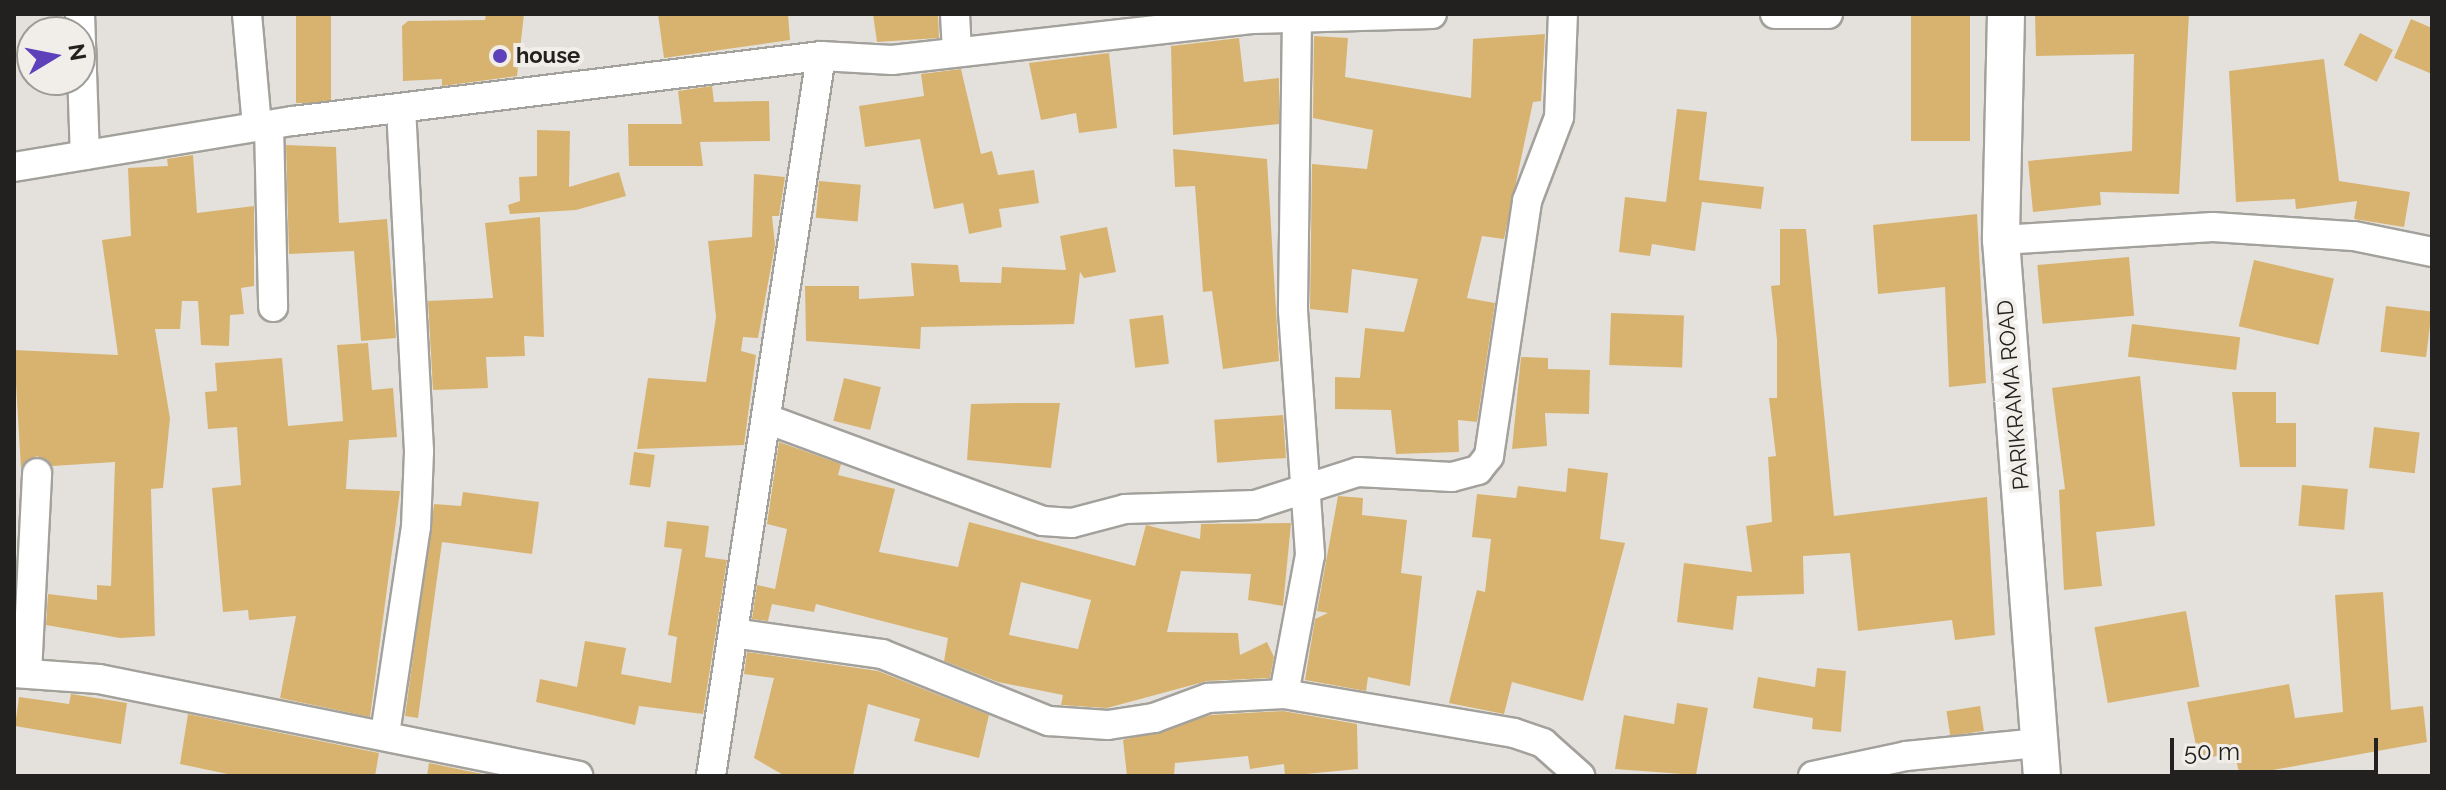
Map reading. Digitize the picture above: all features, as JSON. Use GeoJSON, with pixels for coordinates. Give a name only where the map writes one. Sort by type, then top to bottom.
{"type":"FeatureCollection","features":[{"type":"Feature","properties":{"kind":"main road","name":"PARIKRAMA ROAD"},"geometry":{"type":"LineString","coordinates":[[2006,14],[2001,240],[2040,759]]}},
{"type":"Feature","properties":{"kind":"street"},"geometry":{"type":"LineString","coordinates":[[80,14],[85,155]]}},
{"type":"Feature","properties":{"kind":"street"},"geometry":{"type":"LineString","coordinates":[[247,14],[263,126],[273,307]]}},
{"type":"Feature","properties":{"kind":"street"},"geometry":{"type":"LineString","coordinates":[[955,14],[957,52]]}},
{"type":"Feature","properties":{"kind":"street"},"geometry":{"type":"LineString","coordinates":[[14,167],[263,126],[821,56],[892,60],[1297,18],[1432,14]]}},
{"type":"Feature","properties":{"kind":"street"},"geometry":{"type":"LineString","coordinates":[[767,419],[1043,521],[1072,523],[1125,509],[1255,505],[1358,472],[1452,477],[1478,470],[1489,456],[1527,201],[1559,117],[1563,14]]}},
{"type":"Feature","properties":{"kind":"street"},"geometry":{"type":"LineString","coordinates":[[1775,14],[1828,14]]}},
{"type":"Feature","properties":{"kind":"street"},"geometry":{"type":"LineString","coordinates":[[1284,694],[1308,593],[1308,487],[1293,311],[1297,18]]}},
{"type":"Feature","properties":{"kind":"street"},"geometry":{"type":"LineString","coordinates":[[711,776],[821,56]]}},
{"type":"Feature","properties":{"kind":"street"},"geometry":{"type":"LineString","coordinates":[[385,734],[419,451],[401,108]]}},
{"type":"Feature","properties":{"kind":"street"},"geometry":{"type":"LineString","coordinates":[[2001,240],[2213,227],[2354,236],[2432,252]]}},
{"type":"Feature","properties":{"kind":"street"},"geometry":{"type":"LineString","coordinates":[[37,473],[20,673],[99,679],[385,734],[542,772],[578,776]]}},
{"type":"Feature","properties":{"kind":"street"},"geometry":{"type":"LineString","coordinates":[[733,633],[882,654],[1049,721],[1108,725],[1154,718],[1208,698],[1284,694],[1514,733],[1543,743],[1580,776]]}},
{"type":"Feature","properties":{"kind":"street"},"geometry":{"type":"LineString","coordinates":[[1813,776],[1906,756],[2040,759]]}},
{"type":"Feature","properties":{"kind":"building"},"geometry":{"type":"Polygon","coordinates":[[[296,14],[331,14],[331,103],[296,103],[296,14]]]}},
{"type":"Feature","properties":{"kind":"building"},"geometry":{"type":"Polygon","coordinates":[[[486,14],[524,14],[517,76],[442,86],[442,79],[403,81],[402,26],[408,21],[485,20],[486,14]]]}},
{"type":"Feature","properties":{"kind":"building"},"geometry":{"type":"Polygon","coordinates":[[[658,14],[788,14],[790,40],[664,58],[658,14]]]}},
{"type":"Feature","properties":{"kind":"building"},"geometry":{"type":"Polygon","coordinates":[[[873,14],[938,14],[939,38],[877,42],[873,14]]]}},
{"type":"Feature","properties":{"kind":"building"},"geometry":{"type":"Polygon","coordinates":[[[2035,14],[2189,14],[2179,194],[2100,192],[2101,205],[2033,212],[2028,161],[2132,151],[2134,54],[2036,56],[2035,14]]]}},
{"type":"Feature","properties":{"kind":"building"},"geometry":{"type":"Polygon","coordinates":[[[1911,16],[1970,16],[1970,141],[1911,141],[1911,16]]]}},
{"type":"Feature","properties":{"kind":"building"},"geometry":{"type":"Polygon","coordinates":[[[2411,19],[2432,28],[2432,74],[2394,58],[2411,19]]]}},
{"type":"Feature","properties":{"kind":"building"},"geometry":{"type":"Polygon","coordinates":[[[2360,33],[2393,50],[2377,82],[2344,65],[2360,33]]]}},
{"type":"Feature","properties":{"kind":"building"},"geometry":{"type":"Polygon","coordinates":[[[1545,34],[1541,101],[1533,102],[1504,239],[1482,236],[1467,298],[1495,303],[1477,422],[1458,420],[1459,452],[1396,454],[1391,410],[1335,409],[1335,377],[1360,378],[1365,328],[1404,332],[1418,279],[1352,269],[1348,313],[1310,309],[1312,164],[1367,169],[1373,130],[1313,118],[1314,36],[1348,38],[1345,77],[1471,98],[1473,39],[1545,34]]]}},
{"type":"Feature","properties":{"kind":"building"},"geometry":{"type":"Polygon","coordinates":[[[1239,38],[1244,82],[1279,78],[1279,124],[1173,135],[1171,46],[1239,38]]]}},
{"type":"Feature","properties":{"kind":"building"},"geometry":{"type":"Polygon","coordinates":[[[1109,53],[1117,128],[1079,133],[1076,113],[1041,120],[1029,63],[1109,53]]]}},
{"type":"Feature","properties":{"kind":"building"},"geometry":{"type":"Polygon","coordinates":[[[2324,59],[2339,181],[2410,192],[2404,227],[2354,219],[2357,201],[2296,209],[2295,199],[2236,202],[2229,71],[2324,59]]]}},
{"type":"Feature","properties":{"kind":"building"},"geometry":{"type":"Polygon","coordinates":[[[961,69],[981,154],[992,151],[998,175],[1034,170],[1039,203],[999,209],[1002,227],[969,234],[963,203],[934,209],[920,139],[865,147],[859,106],[924,96],[921,74],[961,69]]]}},
{"type":"Feature","properties":{"kind":"building"},"geometry":{"type":"Polygon","coordinates":[[[712,86],[714,102],[769,101],[770,141],[700,142],[703,166],[629,166],[628,124],[682,124],[678,91],[712,86]]]}},
{"type":"Feature","properties":{"kind":"building"},"geometry":{"type":"Polygon","coordinates":[[[1677,109],[1707,112],[1699,180],[1764,187],[1761,209],[1702,202],[1695,251],[1652,244],[1650,256],[1619,252],[1625,197],[1666,202],[1677,109]]]}},
{"type":"Feature","properties":{"kind":"building"},"geometry":{"type":"Polygon","coordinates":[[[537,130],[570,131],[569,187],[619,172],[626,196],[576,210],[510,214],[508,205],[520,201],[519,177],[537,176],[537,130]]]}},
{"type":"Feature","properties":{"kind":"building"},"geometry":{"type":"Polygon","coordinates":[[[286,145],[336,147],[339,223],[387,219],[396,338],[361,341],[354,251],[289,254],[286,145]]]}},
{"type":"Feature","properties":{"kind":"building"},"geometry":{"type":"Polygon","coordinates":[[[1173,149],[1267,159],[1279,361],[1223,369],[1212,291],[1203,292],[1195,186],[1175,187],[1173,149]]]}},
{"type":"Feature","properties":{"kind":"building"},"geometry":{"type":"Polygon","coordinates":[[[193,155],[197,213],[254,206],[254,286],[241,288],[244,314],[230,315],[229,346],[201,345],[198,301],[182,301],[180,329],[155,329],[170,418],[163,488],[151,489],[155,636],[120,638],[46,625],[48,594],[97,600],[97,585],[111,586],[115,462],[52,466],[37,456],[21,468],[14,350],[118,355],[102,240],[131,236],[128,168],[168,166],[167,159],[193,155]]]}},
{"type":"Feature","properties":{"kind":"building"},"geometry":{"type":"Polygon","coordinates":[[[754,174],[785,177],[779,216],[772,216],[775,245],[758,338],[743,337],[741,351],[756,355],[744,445],[637,449],[648,378],[706,382],[716,317],[708,241],[752,237],[754,174]]]}},
{"type":"Feature","properties":{"kind":"building"},"geometry":{"type":"Polygon","coordinates":[[[819,181],[861,185],[858,222],[816,218],[819,181]]]}},
{"type":"Feature","properties":{"kind":"building"},"geometry":{"type":"Polygon","coordinates":[[[1977,214],[1986,383],[1949,387],[1945,287],[1878,294],[1873,225],[1977,214]]]}},
{"type":"Feature","properties":{"kind":"building"},"geometry":{"type":"Polygon","coordinates":[[[540,217],[544,337],[524,336],[525,356],[486,357],[488,388],[433,390],[428,301],[493,298],[485,223],[540,217]]]}},
{"type":"Feature","properties":{"kind":"building"},"geometry":{"type":"Polygon","coordinates":[[[1107,227],[1116,272],[1084,278],[1080,272],[1074,324],[921,327],[920,349],[806,341],[805,286],[859,286],[859,299],[914,296],[911,263],[958,265],[960,282],[1001,283],[1002,267],[1066,270],[1060,236],[1107,227]]]}},
{"type":"Feature","properties":{"kind":"building"},"geometry":{"type":"Polygon","coordinates":[[[1780,229],[1806,229],[1834,516],[1987,497],[1995,635],[1955,640],[1952,620],[1858,631],[1850,553],[1803,556],[1804,594],[1737,596],[1733,630],[1677,622],[1684,563],[1752,572],[1746,526],[1772,522],[1768,457],[1776,456],[1769,398],[1777,398],[1777,340],[1771,286],[1780,285],[1780,229]]]}},
{"type":"Feature","properties":{"kind":"building"},"geometry":{"type":"Polygon","coordinates":[[[2129,257],[2134,316],[2042,324],[2037,265],[2129,257]]]}},
{"type":"Feature","properties":{"kind":"building"},"geometry":{"type":"Polygon","coordinates":[[[2254,260],[2334,278],[2319,345],[2239,326],[2254,260]]]}},
{"type":"Feature","properties":{"kind":"building"},"geometry":{"type":"Polygon","coordinates":[[[2386,306],[2432,312],[2426,357],[2380,352],[2386,306]]]}},
{"type":"Feature","properties":{"kind":"building"},"geometry":{"type":"Polygon","coordinates":[[[1611,313],[1684,316],[1682,368],[1609,365],[1611,313]]]}},
{"type":"Feature","properties":{"kind":"building"},"geometry":{"type":"Polygon","coordinates":[[[1163,315],[1169,364],[1135,368],[1129,319],[1163,315]]]}},
{"type":"Feature","properties":{"kind":"building"},"geometry":{"type":"Polygon","coordinates":[[[2132,324],[2240,337],[2236,370],[2128,357],[2132,324]]]}},
{"type":"Feature","properties":{"kind":"building"},"geometry":{"type":"Polygon","coordinates":[[[368,343],[372,390],[393,388],[397,437],[349,440],[346,489],[400,491],[370,717],[280,698],[296,616],[249,620],[248,610],[223,612],[212,488],[241,485],[237,427],[208,429],[205,392],[217,391],[215,363],[282,358],[288,426],[343,421],[337,345],[368,343]]]}},
{"type":"Feature","properties":{"kind":"building"},"geometry":{"type":"Polygon","coordinates":[[[1521,357],[1548,358],[1548,369],[1590,370],[1589,414],[1545,413],[1547,446],[1512,449],[1521,357]]]}},
{"type":"Feature","properties":{"kind":"building"},"geometry":{"type":"Polygon","coordinates":[[[2140,376],[2155,526],[2096,532],[2102,586],[2064,590],[2059,490],[2065,489],[2052,388],[2140,376]]]}},
{"type":"Feature","properties":{"kind":"building"},"geometry":{"type":"Polygon","coordinates":[[[844,378],[881,387],[870,430],[833,421],[844,378]]]}},
{"type":"Feature","properties":{"kind":"building"},"geometry":{"type":"Polygon","coordinates":[[[2232,392],[2276,392],[2276,423],[2296,423],[2296,467],[2240,467],[2232,392]]]}},
{"type":"Feature","properties":{"kind":"building"},"geometry":{"type":"Polygon","coordinates":[[[1060,403],[1051,468],[967,460],[971,404],[1060,403]]]}},
{"type":"Feature","properties":{"kind":"building"},"geometry":{"type":"Polygon","coordinates":[[[1283,415],[1286,458],[1217,463],[1214,420],[1283,415]]]}},
{"type":"Feature","properties":{"kind":"building"},"geometry":{"type":"Polygon","coordinates":[[[2374,427],[2420,433],[2415,473],[2369,468],[2374,427]]]}},
{"type":"Feature","properties":{"kind":"building"},"geometry":{"type":"Polygon","coordinates":[[[779,442],[841,464],[838,475],[895,489],[879,552],[958,567],[969,522],[1135,566],[1146,525],[1200,539],[1201,524],[1291,523],[1283,606],[1248,600],[1251,574],[1181,571],[1167,632],[1238,633],[1240,655],[1267,642],[1274,657],[1270,678],[1207,681],[1107,708],[1061,705],[1063,695],[998,682],[944,661],[948,638],[816,604],[814,612],[772,604],[768,621],[752,619],[757,585],[775,589],[787,529],[767,524],[779,442]],[[1021,582],[1009,635],[1078,649],[1091,600],[1021,582]]]}},
{"type":"Feature","properties":{"kind":"building"},"geometry":{"type":"Polygon","coordinates":[[[634,452],[655,455],[650,488],[629,485],[634,452]]]}},
{"type":"Feature","properties":{"kind":"building"},"geometry":{"type":"Polygon","coordinates":[[[1568,468],[1608,473],[1600,539],[1625,543],[1583,701],[1512,682],[1504,714],[1449,703],[1477,590],[1485,592],[1491,539],[1472,537],[1477,494],[1516,498],[1518,486],[1566,492],[1568,468]]]}},
{"type":"Feature","properties":{"kind":"building"},"geometry":{"type":"Polygon","coordinates":[[[2302,485],[2348,489],[2344,530],[2298,526],[2302,485]]]}},
{"type":"Feature","properties":{"kind":"building"},"geometry":{"type":"Polygon","coordinates":[[[463,492],[539,502],[532,554],[442,542],[418,718],[405,716],[434,504],[461,506],[463,492]]]}},
{"type":"Feature","properties":{"kind":"building"},"geometry":{"type":"Polygon","coordinates":[[[1338,496],[1363,498],[1362,515],[1407,520],[1401,573],[1422,576],[1410,686],[1368,677],[1366,691],[1305,680],[1315,619],[1328,613],[1317,611],[1338,496]]]}},
{"type":"Feature","properties":{"kind":"building"},"geometry":{"type":"Polygon","coordinates":[[[667,521],[709,526],[705,557],[727,560],[703,714],[639,706],[635,725],[536,702],[540,679],[577,687],[585,641],[626,648],[621,674],[671,683],[677,637],[668,635],[682,549],[664,547],[667,521]]]}},
{"type":"Feature","properties":{"kind":"building"},"geometry":{"type":"Polygon","coordinates":[[[2383,592],[2391,710],[2423,706],[2427,742],[2240,776],[2234,752],[2199,760],[2187,702],[2289,684],[2295,718],[2343,712],[2335,595],[2383,592]]]}},
{"type":"Feature","properties":{"kind":"building"},"geometry":{"type":"Polygon","coordinates":[[[2186,611],[2199,687],[2108,703],[2094,627],[2186,611]]]}},
{"type":"Feature","properties":{"kind":"building"},"geometry":{"type":"Polygon","coordinates":[[[747,652],[878,671],[989,715],[979,758],[914,741],[920,719],[868,704],[853,776],[785,776],[754,758],[774,678],[744,674],[747,652]]]}},
{"type":"Feature","properties":{"kind":"building"},"geometry":{"type":"Polygon","coordinates":[[[1817,668],[1846,671],[1841,732],[1812,729],[1813,718],[1753,708],[1758,677],[1815,687],[1817,668]]]}},
{"type":"Feature","properties":{"kind":"building"},"geometry":{"type":"Polygon","coordinates":[[[71,694],[127,703],[121,744],[15,726],[19,697],[69,704],[71,694]]]}},
{"type":"Feature","properties":{"kind":"building"},"geometry":{"type":"Polygon","coordinates":[[[1677,703],[1708,708],[1696,775],[1615,769],[1624,715],[1674,724],[1677,703]]]}},
{"type":"Feature","properties":{"kind":"building"},"geometry":{"type":"Polygon","coordinates":[[[1980,706],[1984,731],[1950,736],[1946,711],[1980,706]]]}},
{"type":"Feature","properties":{"kind":"building"},"geometry":{"type":"Polygon","coordinates":[[[1283,711],[1357,724],[1358,769],[1285,776],[1284,764],[1250,769],[1248,756],[1175,763],[1174,776],[1127,776],[1123,740],[1211,715],[1283,711]]]}},
{"type":"Feature","properties":{"kind":"building"},"geometry":{"type":"Polygon","coordinates":[[[188,714],[379,753],[375,776],[237,776],[180,764],[188,714]]]}},
{"type":"Feature","properties":{"kind":"building"},"geometry":{"type":"Polygon","coordinates":[[[429,763],[492,776],[427,776],[429,763]]]}},
{"type":"Feature","properties":{"kind":"place","name":"house"},"geometry":{"type":"Point","coordinates":[500,56]}}]}
